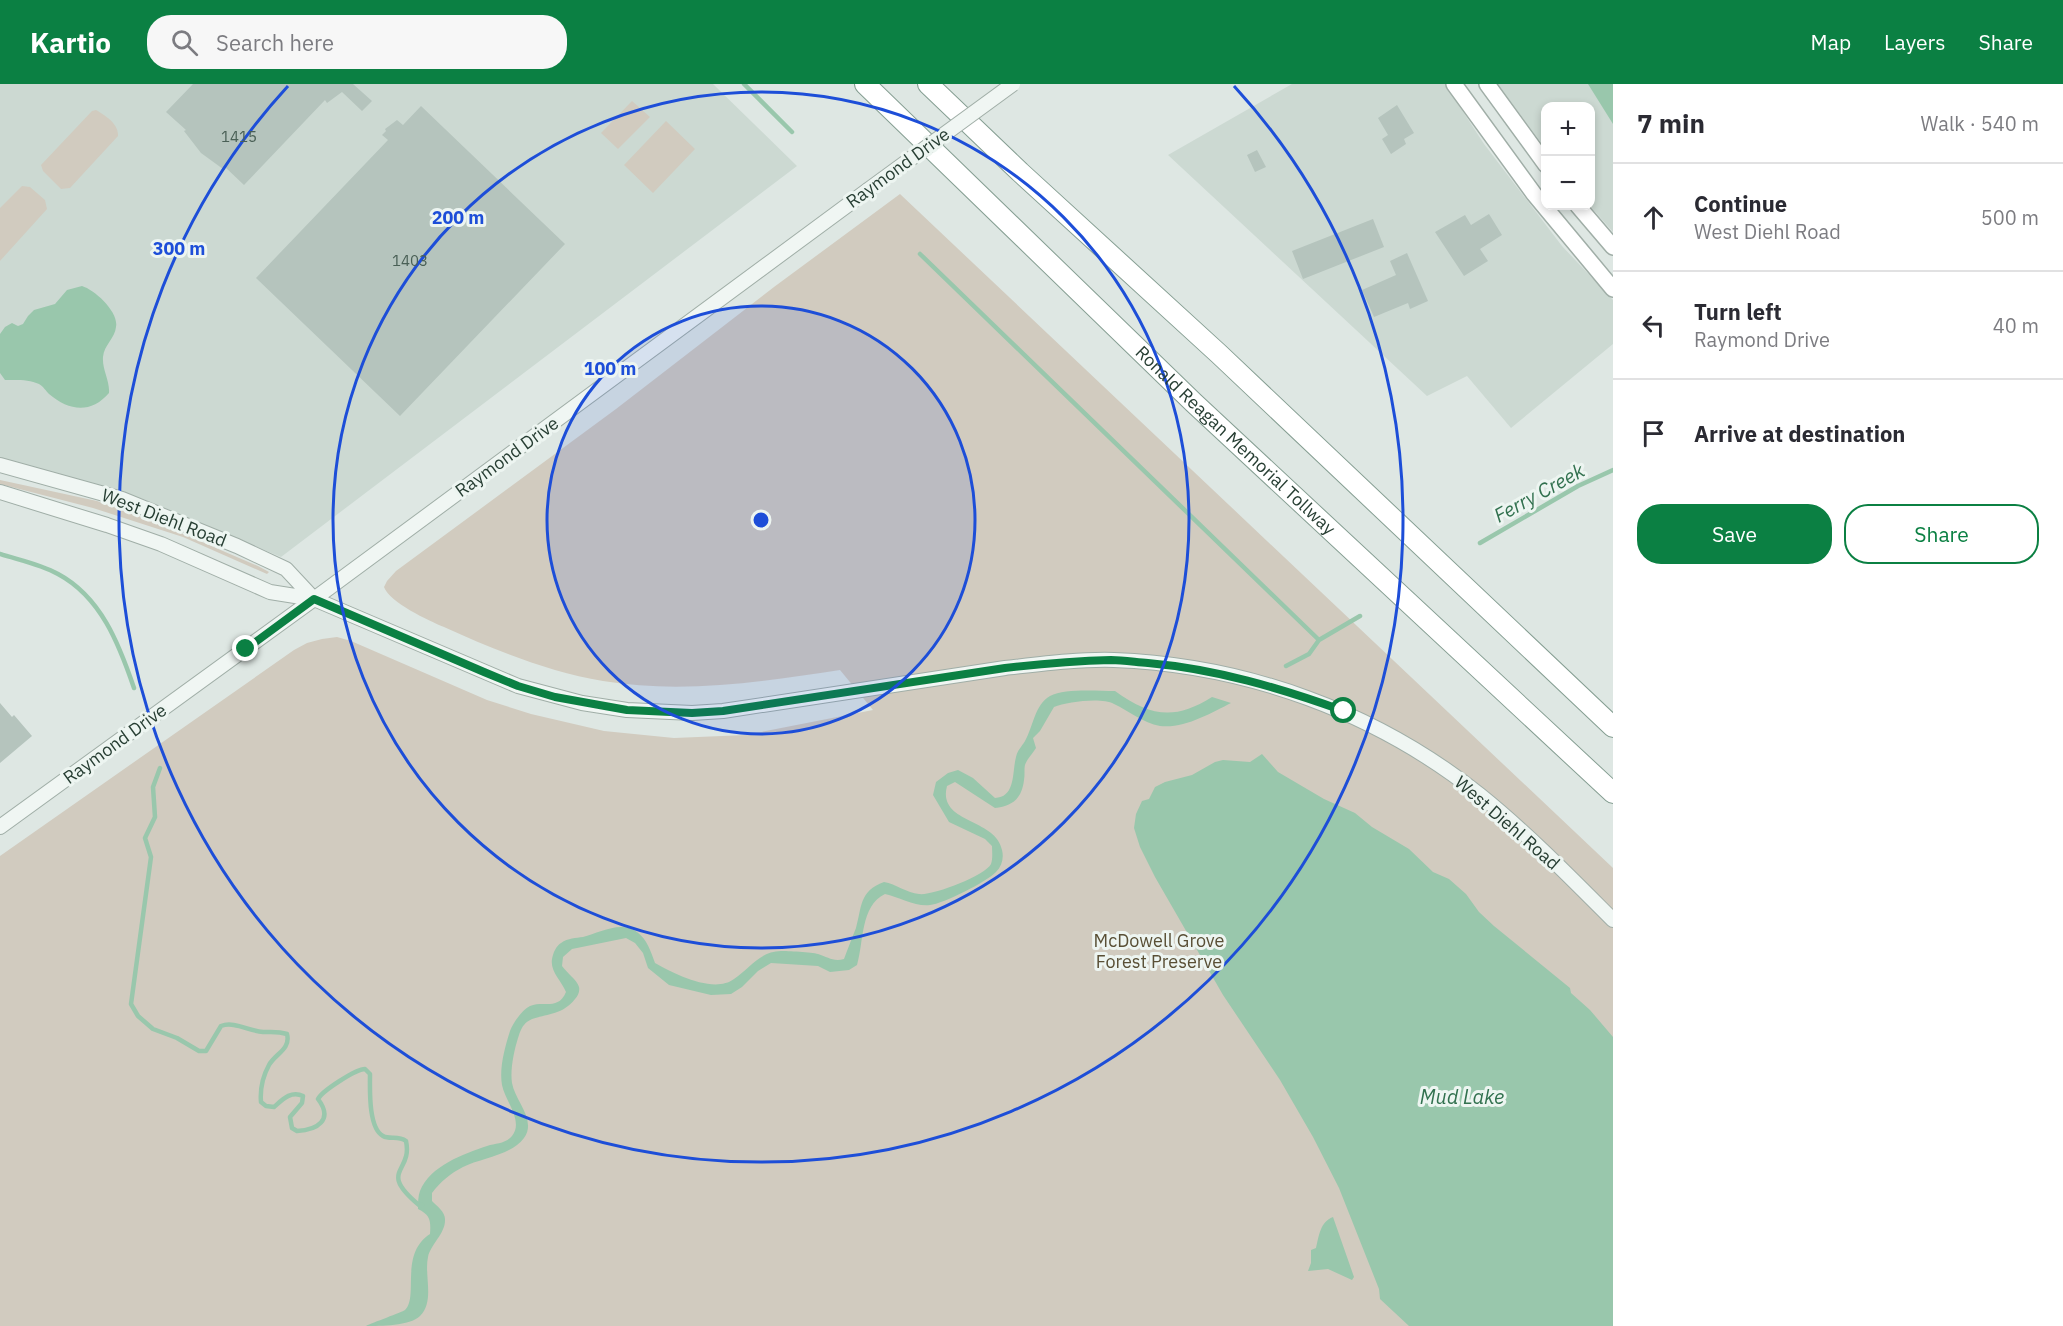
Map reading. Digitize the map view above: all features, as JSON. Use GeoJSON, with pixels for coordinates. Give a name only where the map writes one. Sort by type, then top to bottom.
{"type":"FeatureCollection","features":[{"type":"Feature","properties":{"kind":"highway","name":"Ronald Reagan Memorial Tollway"},"geometry":{"type":"LineString","coordinates":[[865,84],[1194,403],[1613,793]]}},
{"type":"Feature","properties":{"kind":"highway"},"geometry":{"type":"LineString","coordinates":[[928,84],[1020,172],[1219,354],[1613,727]]}},
{"type":"Feature","properties":{"kind":"main road"},"geometry":{"type":"LineString","coordinates":[[1454,84],[1534,194],[1613,289]]}},
{"type":"Feature","properties":{"kind":"main road"},"geometry":{"type":"LineString","coordinates":[[1487,84],[1541,159]]}},
{"type":"Feature","properties":{"kind":"main road"},"geometry":{"type":"LineString","coordinates":[[1581,210],[1613,247]]}},
{"type":"Feature","properties":{"kind":"street","name":"Raymond Drive"},"geometry":{"type":"LineString","coordinates":[[0,827],[314,599],[1013,84]]}},
{"type":"Feature","properties":{"kind":"street","name":"West Diehl Road"},"geometry":{"type":"LineString","coordinates":[[0,465],[122,499],[237,546],[286,569],[314,599]]}},
{"type":"Feature","properties":{"kind":"street","name":"West Diehl Road"},"geometry":{"type":"LineString","coordinates":[[0,492],[161,544],[270,592],[314,599],[518,686],[582,703],[627,710],[692,713],[723,711],[1049,663],[1113,660],[1186,666],[1230,675],[1292,692],[1344,711],[1402,743],[1480,795],[1613,920]]}},
{"type":"Feature","properties":{"kind":"shaded area"},"geometry":{"type":"Polygon","coordinates":[[[0,84],[713,84],[797,166],[281,557],[143,499],[0,458],[0,84]]]}},
{"type":"Feature","properties":{"kind":"shaded area"},"geometry":{"type":"Polygon","coordinates":[[[1292,84],[1445,84],[1484,144],[1562,246],[1613,300],[1613,344],[1511,428],[1467,376],[1427,396],[1168,155],[1292,84]]]}},
{"type":"Feature","properties":{"kind":"shaded area"},"geometry":{"type":"Polygon","coordinates":[[[1498,84],[1613,84],[1613,232],[1594,210],[1595,102],[1541,102],[1541,143],[1498,84]]]}},
{"type":"Feature","properties":{"kind":"green space"},"geometry":{"type":"Polygon","coordinates":[[[632,101],[650,117],[618,149],[601,133],[632,101]]]}},
{"type":"Feature","properties":{"kind":"green space"},"geometry":{"type":"Polygon","coordinates":[[[96,110],[114,124],[118,136],[70,188],[61,189],[43,171],[41,165],[92,111],[96,110]]]}},
{"type":"Feature","properties":{"kind":"green space"},"geometry":{"type":"Polygon","coordinates":[[[666,121],[695,149],[653,193],[624,165],[666,121]]]}},
{"type":"Feature","properties":{"kind":"green space"},"geometry":{"type":"Polygon","coordinates":[[[22,186],[30,187],[45,200],[47,209],[0,261],[0,208],[22,186]]]}},
{"type":"Feature","properties":{"kind":"green space","name":"McDowell Grove Forest Preserve"},"geometry":{"type":"Polygon","coordinates":[[[900,194],[1613,868],[1613,1326],[0,1326],[0,856],[294,650],[322,639],[337,637],[351,641],[487,700],[531,714],[604,731],[674,738],[746,735],[873,710],[840,670],[781,679],[692,686],[633,685],[562,672],[502,652],[429,620],[401,605],[387,593],[384,587],[396,571],[616,409],[774,287],[900,194]]]}},
{"type":"Feature","properties":{"kind":"green space"},"geometry":{"type":"Polygon","coordinates":[[[0,480],[97,501],[158,523],[269,572],[267,574],[183,537],[93,508],[0,484],[0,480]]]}},
{"type":"Feature","properties":{"kind":"water"},"geometry":{"type":"Polygon","coordinates":[[[1588,84],[1613,84],[1613,124],[1588,84]]]}},
{"type":"Feature","properties":{"kind":"water"},"geometry":{"type":"Polygon","coordinates":[[[82,286],[93,292],[110,308],[116,321],[116,327],[103,357],[109,393],[95,404],[80,408],[57,400],[35,382],[5,380],[0,373],[0,334],[12,323],[18,326],[23,324],[34,310],[55,304],[67,290],[82,286]]]}},
{"type":"Feature","properties":{"kind":"water"},"geometry":{"type":"Polygon","coordinates":[[[1081,690],[1115,691],[1140,706],[1162,712],[1186,710],[1212,697],[1231,703],[1197,719],[1169,726],[1148,722],[1108,702],[1084,701],[1054,707],[1040,731],[1033,738],[1036,748],[1025,765],[1021,792],[1012,803],[995,808],[955,782],[947,786],[946,798],[951,808],[958,815],[989,832],[998,840],[1003,856],[998,870],[975,886],[936,904],[919,905],[885,894],[871,907],[864,925],[857,965],[849,970],[830,972],[818,966],[771,963],[731,994],[711,995],[669,985],[648,968],[643,953],[635,943],[626,938],[572,949],[563,957],[562,966],[578,984],[577,996],[569,1006],[562,1010],[528,1021],[521,1030],[515,1049],[512,1083],[527,1117],[527,1131],[524,1138],[519,1144],[504,1152],[459,1169],[435,1189],[432,1193],[432,1201],[444,1214],[445,1224],[428,1257],[428,1296],[424,1310],[420,1316],[409,1322],[366,1326],[405,1310],[409,1304],[415,1252],[430,1234],[429,1218],[418,1209],[419,1193],[425,1182],[448,1162],[478,1149],[506,1141],[512,1136],[516,1124],[515,1117],[502,1085],[504,1051],[511,1028],[524,1010],[535,1004],[555,1003],[563,998],[566,992],[552,964],[554,952],[559,944],[610,928],[624,927],[637,932],[643,938],[655,963],[694,981],[716,984],[734,979],[761,957],[774,952],[811,953],[834,960],[844,959],[856,928],[863,900],[876,886],[884,882],[915,893],[926,894],[946,889],[969,879],[987,869],[991,864],[992,846],[985,839],[949,822],[933,795],[936,782],[948,773],[958,770],[973,778],[995,798],[1002,797],[1010,789],[1017,755],[1045,700],[1056,693],[1081,690]]]}},
{"type":"Feature","properties":{"kind":"water","name":"Mud Lake"},"geometry":{"type":"Polygon","coordinates":[[[1262,754],[1278,772],[1324,799],[1355,813],[1372,827],[1409,849],[1433,872],[1449,879],[1466,894],[1479,912],[1494,926],[1570,988],[1571,993],[1590,1010],[1613,1037],[1613,1326],[1409,1326],[1380,1299],[1379,1289],[1339,1188],[1313,1137],[1280,1080],[1223,995],[1155,877],[1140,847],[1134,828],[1136,814],[1142,801],[1149,799],[1155,787],[1192,775],[1215,762],[1223,760],[1250,762],[1262,754]]]}},
{"type":"Feature","properties":{"kind":"water"},"geometry":{"type":"Polygon","coordinates":[[[1333,1217],[1354,1277],[1352,1280],[1328,1269],[1308,1271],[1311,1263],[1311,1250],[1316,1248],[1325,1222],[1333,1217]]]}},
{"type":"Feature","properties":{"kind":"building"},"geometry":{"type":"Polygon","coordinates":[[[193,84],[353,84],[372,101],[362,111],[342,92],[327,103],[325,100],[244,185],[225,167],[223,169],[201,153],[184,131],[186,130],[166,112],[193,84]]]}},
{"type":"Feature","properties":{"kind":"building"},"geometry":{"type":"Polygon","coordinates":[[[1397,105],[1414,133],[1404,139],[1406,144],[1391,154],[1382,139],[1388,135],[1378,118],[1397,105]]]}},
{"type":"Feature","properties":{"kind":"building"},"geometry":{"type":"Polygon","coordinates":[[[421,106],[565,244],[400,416],[256,278],[388,140],[382,135],[385,129],[397,120],[403,125],[421,106]]]}},
{"type":"Feature","properties":{"kind":"building"},"geometry":{"type":"Polygon","coordinates":[[[1257,150],[1266,167],[1255,172],[1247,155],[1257,150]]]}},
{"type":"Feature","properties":{"kind":"building"},"geometry":{"type":"Polygon","coordinates":[[[1489,214],[1502,235],[1480,249],[1488,261],[1464,276],[1435,232],[1465,215],[1471,225],[1489,214]]]}},
{"type":"Feature","properties":{"kind":"building"},"geometry":{"type":"Polygon","coordinates":[[[1373,219],[1384,247],[1303,279],[1292,251],[1373,219]]]}},
{"type":"Feature","properties":{"kind":"building"},"geometry":{"type":"Polygon","coordinates":[[[1407,253],[1428,301],[1410,309],[1408,303],[1374,317],[1362,290],[1396,275],[1390,261],[1407,253]]]}},
{"type":"Feature","properties":{"kind":"building"},"geometry":{"type":"Polygon","coordinates":[[[0,703],[32,736],[0,763],[0,703]]]}},
{"type":"Feature","properties":{"kind":"waterway"},"geometry":{"type":"LineString","coordinates":[[744,84],[792,132]]}},
{"type":"Feature","properties":{"kind":"waterway"},"geometry":{"type":"LineString","coordinates":[[920,254],[1319,640]]}},
{"type":"Feature","properties":{"kind":"waterway","name":"Ferry Creek"},"geometry":{"type":"LineString","coordinates":[[1480,543],[1578,486],[1613,470]]}},
{"type":"Feature","properties":{"kind":"waterway"},"geometry":{"type":"LineString","coordinates":[[0,554],[58,574],[86,595],[115,639],[134,688]]}},
{"type":"Feature","properties":{"kind":"waterway","name":"Ferry Creek"},"geometry":{"type":"LineString","coordinates":[[1286,666],[1309,654],[1319,640],[1360,616]]}},
{"type":"Feature","properties":{"kind":"waterway"},"geometry":{"type":"LineString","coordinates":[[160,768],[153,787],[155,817],[145,838],[151,857],[131,1004],[138,1016],[153,1029],[177,1038],[199,1051],[206,1051],[221,1026],[226,1025],[287,1034],[285,1048],[272,1061],[265,1074],[261,1102],[266,1106],[274,1107],[291,1095],[303,1096],[302,1103],[290,1117],[292,1128],[297,1131],[311,1129],[324,1118],[323,1106],[318,1099],[321,1095],[347,1076],[365,1069],[370,1074],[372,1117],[378,1132],[388,1138],[400,1138],[406,1141],[407,1152],[398,1178],[400,1185],[419,1205],[422,1205]]}},
{"type":"Feature","properties":{"kind":"route"},"geometry":{"type":"LineString","coordinates":[[246,649],[314,599],[518,686],[582,703],[627,710],[692,713],[723,711],[1005,668],[1113,660],[1186,666],[1230,675],[1292,692],[1344,711]]}}]}
